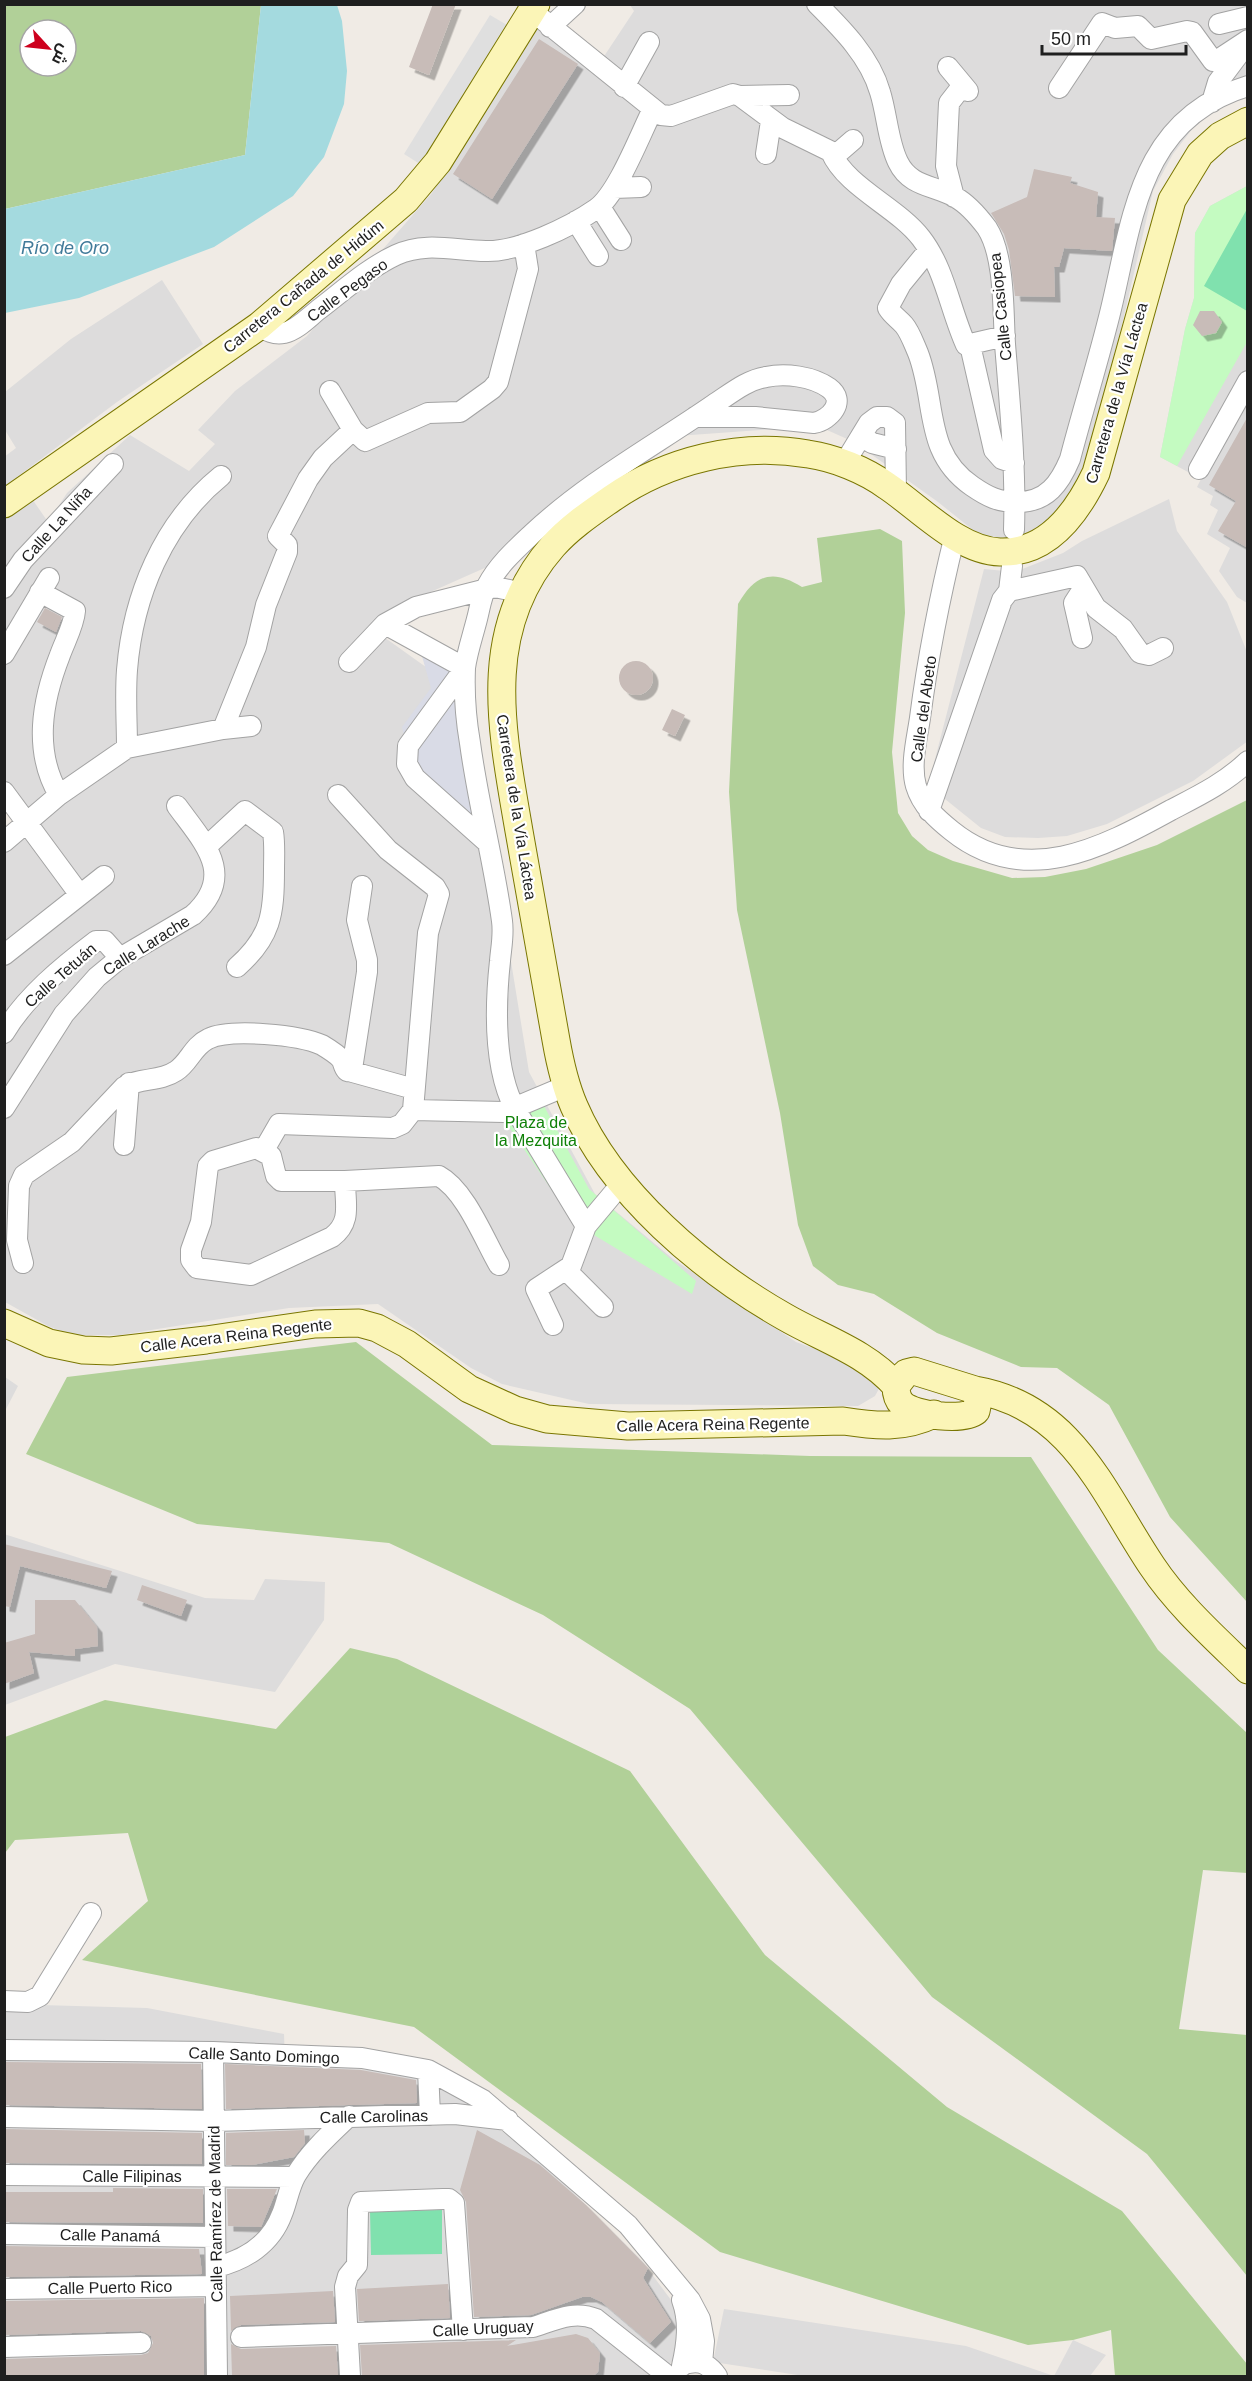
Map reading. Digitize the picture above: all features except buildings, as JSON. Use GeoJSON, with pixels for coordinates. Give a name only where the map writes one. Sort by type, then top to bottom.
{"type":"FeatureCollection","features":[{"type":"Feature","properties":{"kind":"street"},"geometry":{"type":"LineString","coordinates":[[539,14],[575,4]]}},
{"type":"Feature","properties":{"kind":"street","name":"Calle Casiopea"},"geometry":{"type":"LineString","coordinates":[[817,4],[841,28],[869,67],[879,89],[898,161],[906,174],[917,183],[954,197],[974,212],[988,231],[997,254],[1014,463],[1021,502],[1014,530]]}},
{"type":"Feature","properties":{"kind":"street"},"geometry":{"type":"LineString","coordinates":[[539,14],[652,111],[671,116],[725,96],[789,95]]}},
{"type":"Feature","properties":{"kind":"street","name":"Carretera Cañada de Hidúm"},"geometry":{"type":"LineString","coordinates":[[4,504],[259,326],[406,200],[422,183],[458,133],[539,14]]}},
{"type":"Feature","properties":{"kind":"street"},"geometry":{"type":"LineString","coordinates":[[1219,24],[1248,17]]}},
{"type":"Feature","properties":{"kind":"street"},"geometry":{"type":"LineString","coordinates":[[1059,88],[1102,23],[1115,28],[1138,26],[1151,39],[1187,31],[1192,32],[1216,61],[1248,41]]}},
{"type":"Feature","properties":{"kind":"street"},"geometry":{"type":"LineString","coordinates":[[1212,102],[1218,82],[1248,41]]}},
{"type":"Feature","properties":{"kind":"street"},"geometry":{"type":"LineString","coordinates":[[624,87],[649,42]]}},
{"type":"Feature","properties":{"kind":"street"},"geometry":{"type":"LineString","coordinates":[[948,67],[966,88],[949,103],[946,166],[954,197]]}},
{"type":"Feature","properties":{"kind":"street"},"geometry":{"type":"LineString","coordinates":[[928,251],[901,284],[888,308],[905,326],[919,355],[933,429],[951,469],[988,497],[1001,503],[1021,502],[1043,497],[1062,477],[1110,311],[1133,209],[1149,167],[1176,130],[1212,102],[1248,86]]}},
{"type":"Feature","properties":{"kind":"street"},"geometry":{"type":"LineString","coordinates":[[740,96],[771,121],[831,152],[838,153],[853,140]]}},
{"type":"Feature","properties":{"kind":"street"},"geometry":{"type":"LineString","coordinates":[[621,240],[600,207],[614,188],[652,111]]}},
{"type":"Feature","properties":{"kind":"street"},"geometry":{"type":"LineString","coordinates":[[766,154],[771,121]]}},
{"type":"Feature","properties":{"kind":"street","name":"Carretera de la Vía Láctea"},"geometry":{"type":"LineString","coordinates":[[902,1384],[859,1354],[809,1330],[745,1292],[674,1236],[622,1183],[575,1108],[566,1086],[556,1040],[505,749],[500,701],[500,673],[504,646],[523,593],[554,545],[582,520],[623,491],[669,468],[733,452],[773,449],[811,454],[844,464],[896,492],[955,535],[979,548],[1000,552],[1021,549],[1058,530],[1073,513],[1096,473],[1137,318],[1172,200],[1183,178],[1200,154],[1220,136],[1248,121]]}},
{"type":"Feature","properties":{"kind":"street"},"geometry":{"type":"LineString","coordinates":[[831,152],[846,173],[897,213],[921,238],[944,282],[965,344],[970,345],[1005,336]]}},
{"type":"Feature","properties":{"kind":"street"},"geometry":{"type":"LineString","coordinates":[[614,188],[641,187]]}},
{"type":"Feature","properties":{"kind":"street","name":"Calle Pegaso"},"geometry":{"type":"LineString","coordinates":[[259,326],[277,334],[287,332],[367,273],[398,254],[433,247],[488,252],[524,244],[576,221],[600,207]]}},
{"type":"Feature","properties":{"kind":"street"},"geometry":{"type":"LineString","coordinates":[[576,221],[598,256]]}},
{"type":"Feature","properties":{"kind":"street"},"geometry":{"type":"LineString","coordinates":[[330,391],[353,430],[364,441],[428,413],[460,412],[492,389],[498,382],[528,269],[524,244]]}},
{"type":"Feature","properties":{"kind":"street"},"geometry":{"type":"LineString","coordinates":[[1110,311],[1137,318]]}},
{"type":"Feature","properties":{"kind":"street"},"geometry":{"type":"LineString","coordinates":[[970,345],[994,450],[1002,459],[1014,463]]}},
{"type":"Feature","properties":{"kind":"street"},"geometry":{"type":"LineString","coordinates":[[585,1227],[506,1092],[498,1050],[503,926],[469,742],[465,668],[485,588],[496,571],[520,545],[562,506],[609,472],[659,442],[695,417],[745,384],[763,377],[783,375],[802,378],[830,389],[835,397],[836,407],[832,416],[814,423],[755,417],[695,417]]}},
{"type":"Feature","properties":{"kind":"street"},"geometry":{"type":"LineString","coordinates":[[1199,469],[1248,381]]}},
{"type":"Feature","properties":{"kind":"street"},"geometry":{"type":"LineString","coordinates":[[844,464],[861,436],[877,417],[887,417],[895,423],[896,492]]}},
{"type":"Feature","properties":{"kind":"street"},"geometry":{"type":"LineString","coordinates":[[224,729],[256,647],[276,574],[287,552],[287,545],[278,536],[308,479],[323,458],[353,430]]}},
{"type":"Feature","properties":{"kind":"street"},"geometry":{"type":"LineString","coordinates":[[861,436],[878,446],[896,449]]}},
{"type":"Feature","properties":{"kind":"street"},"geometry":{"type":"LineString","coordinates":[[659,442],[669,468]]}},
{"type":"Feature","properties":{"kind":"street","name":"Calle La Niña"},"geometry":{"type":"LineString","coordinates":[[4,588],[23,560],[113,464]]}},
{"type":"Feature","properties":{"kind":"street"},"geometry":{"type":"LineString","coordinates":[[127,748],[127,671],[140,603],[151,570],[181,515],[199,494],[221,476]]}},
{"type":"Feature","properties":{"kind":"street","name":"Calle del Abeto"},"geometry":{"type":"LineString","coordinates":[[955,535],[937,612],[916,747],[916,786],[929,811],[963,840],[986,852],[1017,861],[1048,858],[1112,842],[1222,783],[1248,761]]}},
{"type":"Feature","properties":{"kind":"street"},"geometry":{"type":"LineString","coordinates":[[929,811],[1002,600],[1009,591],[1012,566]]}},
{"type":"Feature","properties":{"kind":"street"},"geometry":{"type":"LineString","coordinates":[[1009,591],[1080,582]]}},
{"type":"Feature","properties":{"kind":"street"},"geometry":{"type":"LineString","coordinates":[[1080,582],[1074,603],[1082,638]]}},
{"type":"Feature","properties":{"kind":"street"},"geometry":{"type":"LineString","coordinates":[[1080,582],[1096,608],[1123,629],[1140,653],[1149,655],[1163,648]]}},
{"type":"Feature","properties":{"kind":"street"},"geometry":{"type":"LineString","coordinates":[[4,654],[44,585],[75,611],[50,684],[43,727],[44,763],[59,795]]}},
{"type":"Feature","properties":{"kind":"street"},"geometry":{"type":"LineString","coordinates":[[349,662],[385,624],[416,607],[485,588],[511,588],[523,593]]}},
{"type":"Feature","properties":{"kind":"street"},"geometry":{"type":"LineString","coordinates":[[385,624],[465,668]]}},
{"type":"Feature","properties":{"kind":"street"},"geometry":{"type":"LineString","coordinates":[[465,668],[408,746],[407,764],[415,778],[488,843]]}},
{"type":"Feature","properties":{"kind":"street"},"geometry":{"type":"LineString","coordinates":[[4,842],[59,795],[127,748],[251,726]]}},
{"type":"Feature","properties":{"kind":"street"},"geometry":{"type":"LineString","coordinates":[[4,792],[80,895]]}},
{"type":"Feature","properties":{"kind":"street"},"geometry":{"type":"LineString","coordinates":[[264,1150],[279,1124],[393,1128],[402,1124],[413,1110],[428,933],[439,894],[435,887],[372,834],[338,795]]}},
{"type":"Feature","properties":{"kind":"street","name":"Calle Larache"},"geometry":{"type":"LineString","coordinates":[[4,1108],[76,998],[120,958],[193,915],[203,906],[212,890],[216,874],[206,847],[177,806]]}},
{"type":"Feature","properties":{"kind":"street"},"geometry":{"type":"LineString","coordinates":[[206,847],[244,811],[273,832],[272,919],[264,938],[252,954],[237,967]]}},
{"type":"Feature","properties":{"kind":"street"},"geometry":{"type":"LineString","coordinates":[[4,955],[104,876]]}},
{"type":"Feature","properties":{"kind":"street"},"geometry":{"type":"LineString","coordinates":[[349,1071],[352,1069],[367,972],[367,960],[357,920],[362,886]]}},
{"type":"Feature","properties":{"kind":"street","name":"Calle Tetuán"},"geometry":{"type":"LineString","coordinates":[[4,1033],[13,1018],[35,995],[96,941],[105,941],[120,958]]}},
{"type":"Feature","properties":{"kind":"street"},"geometry":{"type":"LineString","coordinates":[[23,1263],[17,1240],[19,1186],[24,1175],[72,1142],[129,1083],[164,1077],[177,1071],[201,1043],[211,1038],[232,1034],[308,1040],[323,1046],[341,1059],[344,1068],[349,1071],[414,1089]]}},
{"type":"Feature","properties":{"kind":"street"},"geometry":{"type":"LineString","coordinates":[[124,1145],[129,1083]]}},
{"type":"Feature","properties":{"kind":"street"},"geometry":{"type":"LineString","coordinates":[[413,1110],[504,1112],[515,1110],[566,1086]]}},
{"type":"Feature","properties":{"kind":"street"},"geometry":{"type":"LineString","coordinates":[[345,1181],[346,1222],[332,1237],[251,1275],[197,1268],[191,1260],[191,1250],[201,1222],[208,1166],[213,1161],[256,1148],[264,1150],[271,1156],[276,1176],[281,1181],[345,1181],[439,1176],[451,1182],[499,1265]]}},
{"type":"Feature","properties":{"kind":"street"},"geometry":{"type":"LineString","coordinates":[[553,1325],[536,1289],[566,1270],[575,1258],[585,1227],[622,1183]]}},
{"type":"Feature","properties":{"kind":"street"},"geometry":{"type":"LineString","coordinates":[[566,1270],[603,1307]]}},
{"type":"Feature","properties":{"kind":"street","name":"Calle Acera Reina Regente"},"geometry":{"type":"LineString","coordinates":[[4,1323],[49,1344],[83,1350],[111,1351],[315,1324],[359,1323],[377,1328],[407,1344],[469,1389],[515,1410],[547,1419],[628,1426],[843,1421],[900,1426],[934,1414]]}},
{"type":"Feature","properties":{"kind":"street"},"geometry":{"type":"LineString","coordinates":[[973,1402],[934,1414],[907,1408],[902,1384],[973,1402],[1018,1401],[1038,1413],[1093,1469],[1152,1567],[1170,1590],[1248,1670]]}},
{"type":"Feature","properties":{"kind":"street","name":"Calle Acera Reina Regente"},"geometry":{"type":"LineString","coordinates":[[843,1421],[872,1412],[902,1384]]}},
{"type":"Feature","properties":{"kind":"street"},"geometry":{"type":"LineString","coordinates":[[4,2001],[28,2002],[40,1996],[92,1913]]}},
{"type":"Feature","properties":{"kind":"street","name":"Calle Santo Domingo"},"geometry":{"type":"LineString","coordinates":[[4,2050],[213,2052],[362,2058],[428,2070],[465,2089],[508,2120]]}},
{"type":"Feature","properties":{"kind":"street","name":"Calle Ramírez de Madrid"},"geometry":{"type":"LineString","coordinates":[[213,2052],[217,2376]]}},
{"type":"Feature","properties":{"kind":"street"},"geometry":{"type":"LineString","coordinates":[[428,2070],[430,2115]]}},
{"type":"Feature","properties":{"kind":"street","name":"Calle Carolinas"},"geometry":{"type":"LineString","coordinates":[[4,2116],[214,2121],[455,2114],[508,2120]]}},
{"type":"Feature","properties":{"kind":"street"},"geometry":{"type":"LineString","coordinates":[[216,2276],[268,2238],[280,2221],[295,2177],[310,2155],[349,2116]]}},
{"type":"Feature","properties":{"kind":"street"},"geometry":{"type":"LineString","coordinates":[[508,2120],[628,2225],[690,2300],[700,2319],[704,2341],[702,2363]]}},
{"type":"Feature","properties":{"kind":"street","name":"Calle Filipinas"},"geometry":{"type":"LineString","coordinates":[[4,2175],[295,2177]]}},
{"type":"Feature","properties":{"kind":"street"},"geometry":{"type":"LineString","coordinates":[[350,2376],[345,2287],[348,2276],[357,2265],[358,2210],[361,2202],[443,2199],[454,2203],[463,2330]]}},
{"type":"Feature","properties":{"kind":"street","name":"Calle Panamá"},"geometry":{"type":"LineString","coordinates":[[4,2234],[215,2237]]}},
{"type":"Feature","properties":{"kind":"street","name":"Calle Puerto Rico"},"geometry":{"type":"LineString","coordinates":[[4,2289],[216,2276]]}},
{"type":"Feature","properties":{"kind":"street"},"geometry":{"type":"LineString","coordinates":[[675,2373],[687,2346],[687,2324],[676,2283]]}},
{"type":"Feature","properties":{"kind":"street","name":"Calle Uruguay"},"geometry":{"type":"LineString","coordinates":[[241,2337],[533,2327],[572,2315],[583,2314],[596,2319],[675,2373]]}},
{"type":"Feature","properties":{"kind":"street"},"geometry":{"type":"LineString","coordinates":[[4,2347],[141,2343]]}},
{"type":"Feature","properties":{"kind":"street"},"geometry":{"type":"LineString","coordinates":[[675,2373],[692,2362],[702,2363],[711,2368],[717,2376]]}},
{"type":"Feature","properties":{"kind":"shaded area"},"geometry":{"type":"Polygon","coordinates":[[[630,5],[1247,5],[1247,95],[1235,98],[1196,124],[1173,154],[1153,191],[1095,441],[1081,485],[1046,528],[1006,543],[978,534],[938,502],[854,442],[818,426],[677,436],[514,555],[408,602],[381,635],[468,697],[529,1072],[595,1194],[673,1259],[796,1342],[878,1372],[881,1385],[875,1396],[858,1406],[589,1404],[502,1384],[471,1368],[378,1304],[289,1308],[120,1335],[71,1335],[48,1326],[5,1302],[5,850],[38,824],[5,779],[4,457],[16,448],[5,430],[5,392],[71,339],[162,280],[203,344],[117,402],[17,477],[48,522],[67,493],[130,435],[189,471],[215,444],[198,430],[235,391],[307,336],[432,193],[536,24],[593,73],[634,11],[630,5]]]}},
{"type":"Feature","properties":{"kind":"shaded area"},"geometry":{"type":"Polygon","coordinates":[[[490,15],[519,32],[431,171],[404,154],[490,15]]]}},
{"type":"Feature","properties":{"kind":"shaded area"},"geometry":{"type":"Polygon","coordinates":[[[1247,186],[1247,603],[1237,597],[1219,571],[1230,548],[1207,534],[1218,510],[1210,505],[1213,496],[1197,487],[1201,479],[1160,457],[1185,329],[1194,298],[1195,233],[1210,206],[1247,186]]]}},
{"type":"Feature","properties":{"kind":"shaded area"},"geometry":{"type":"Polygon","coordinates":[[[1169,499],[1177,531],[1227,602],[1247,652],[1248,741],[1193,781],[1107,824],[1067,836],[1038,838],[1005,837],[981,828],[945,799],[934,763],[984,569],[1015,572],[1063,553],[1082,541],[1169,499]]]}},
{"type":"Feature","properties":{"kind":"shaded area"},"geometry":{"type":"Polygon","coordinates":[[[418,642],[465,668],[488,843],[415,778],[402,727],[431,688],[418,642]]]}},
{"type":"Feature","properties":{"kind":"shaded area"},"geometry":{"type":"Polygon","coordinates":[[[5,1377],[18,1386],[5,1411],[5,1377]]]}},
{"type":"Feature","properties":{"kind":"shaded area"},"geometry":{"type":"Polygon","coordinates":[[[4,1534],[205,1598],[254,1600],[265,1579],[325,1582],[324,1620],[275,1692],[115,1664],[5,1705],[4,1534]]]}},
{"type":"Feature","properties":{"kind":"shaded area"},"geometry":{"type":"Polygon","coordinates":[[[5,2004],[147,2008],[284,2034],[285,2061],[414,2075],[445,2087],[548,2167],[642,2261],[674,2304],[680,2323],[679,2351],[662,2376],[5,2376],[5,2004]]]}},
{"type":"Feature","properties":{"kind":"shaded area"},"geometry":{"type":"Polygon","coordinates":[[[724,2309],[966,2346],[1054,2376],[804,2376],[713,2362],[724,2309]]]}},
{"type":"Feature","properties":{"kind":"shaded area"},"geometry":{"type":"Polygon","coordinates":[[[1073,2340],[1106,2355],[1090,2376],[1054,2376],[1073,2340]]]}},
{"type":"Feature","properties":{"kind":"green space"},"geometry":{"type":"Polygon","coordinates":[[[4,5],[261,5],[245,155],[5,209],[4,5]]]}},
{"type":"Feature","properties":{"kind":"green space"},"geometry":{"type":"Polygon","coordinates":[[[1247,186],[1247,342],[1177,466],[1160,457],[1185,329],[1194,298],[1195,233],[1210,206],[1247,186]]]}},
{"type":"Feature","properties":{"kind":"green space"},"geometry":{"type":"Polygon","coordinates":[[[1247,209],[1248,311],[1204,286],[1247,209]]]}},
{"type":"Feature","properties":{"kind":"green space"},"geometry":{"type":"Polygon","coordinates":[[[880,529],[902,541],[905,613],[892,752],[898,813],[912,836],[928,850],[953,861],[1012,878],[1045,877],[1086,869],[1157,845],[1247,800],[1247,1602],[1170,1517],[1109,1405],[1057,1368],[1021,1367],[937,1333],[874,1294],[838,1285],[813,1266],[798,1225],[780,1113],[737,910],[729,792],[738,604],[751,586],[765,578],[773,576],[782,578],[802,587],[822,582],[817,538],[880,529]]]}},
{"type":"Feature","properties":{"kind":"green space","name":"Plaza de la Mezquita"},"geometry":{"type":"Polygon","coordinates":[[[544,1106],[589,1189],[696,1281],[692,1294],[574,1223],[507,1124],[544,1106]]]}},
{"type":"Feature","properties":{"kind":"green space"},"geometry":{"type":"Polygon","coordinates":[[[356,1342],[492,1445],[810,1456],[1031,1457],[1158,1650],[1247,1733],[1247,1873],[1203,1870],[1179,2029],[1247,2035],[1247,2276],[1147,2154],[932,1997],[690,1709],[543,1615],[389,1543],[197,1524],[26,1454],[67,1377],[356,1342]]]}},
{"type":"Feature","properties":{"kind":"green space"},"geometry":{"type":"Polygon","coordinates":[[[350,1648],[397,1659],[630,1771],[765,1955],[947,2107],[1122,2211],[1247,2364],[1247,2376],[1115,2376],[1111,2330],[1073,2340],[1028,2345],[720,2252],[414,2027],[82,1960],[148,1901],[128,1833],[15,1840],[5,1853],[5,1737],[105,1700],[276,1729],[350,1648]]]}},
{"type":"Feature","properties":{"kind":"green space"},"geometry":{"type":"Polygon","coordinates":[[[442,2210],[442,2254],[371,2255],[370,2211],[442,2210]]]}},
{"type":"Feature","properties":{"kind":"water","name":"Río de Oro"},"geometry":{"type":"Polygon","coordinates":[[[261,5],[337,5],[342,21],[347,71],[344,104],[324,157],[293,196],[214,247],[79,298],[5,313],[5,209],[245,155],[261,5]]]}}]}
